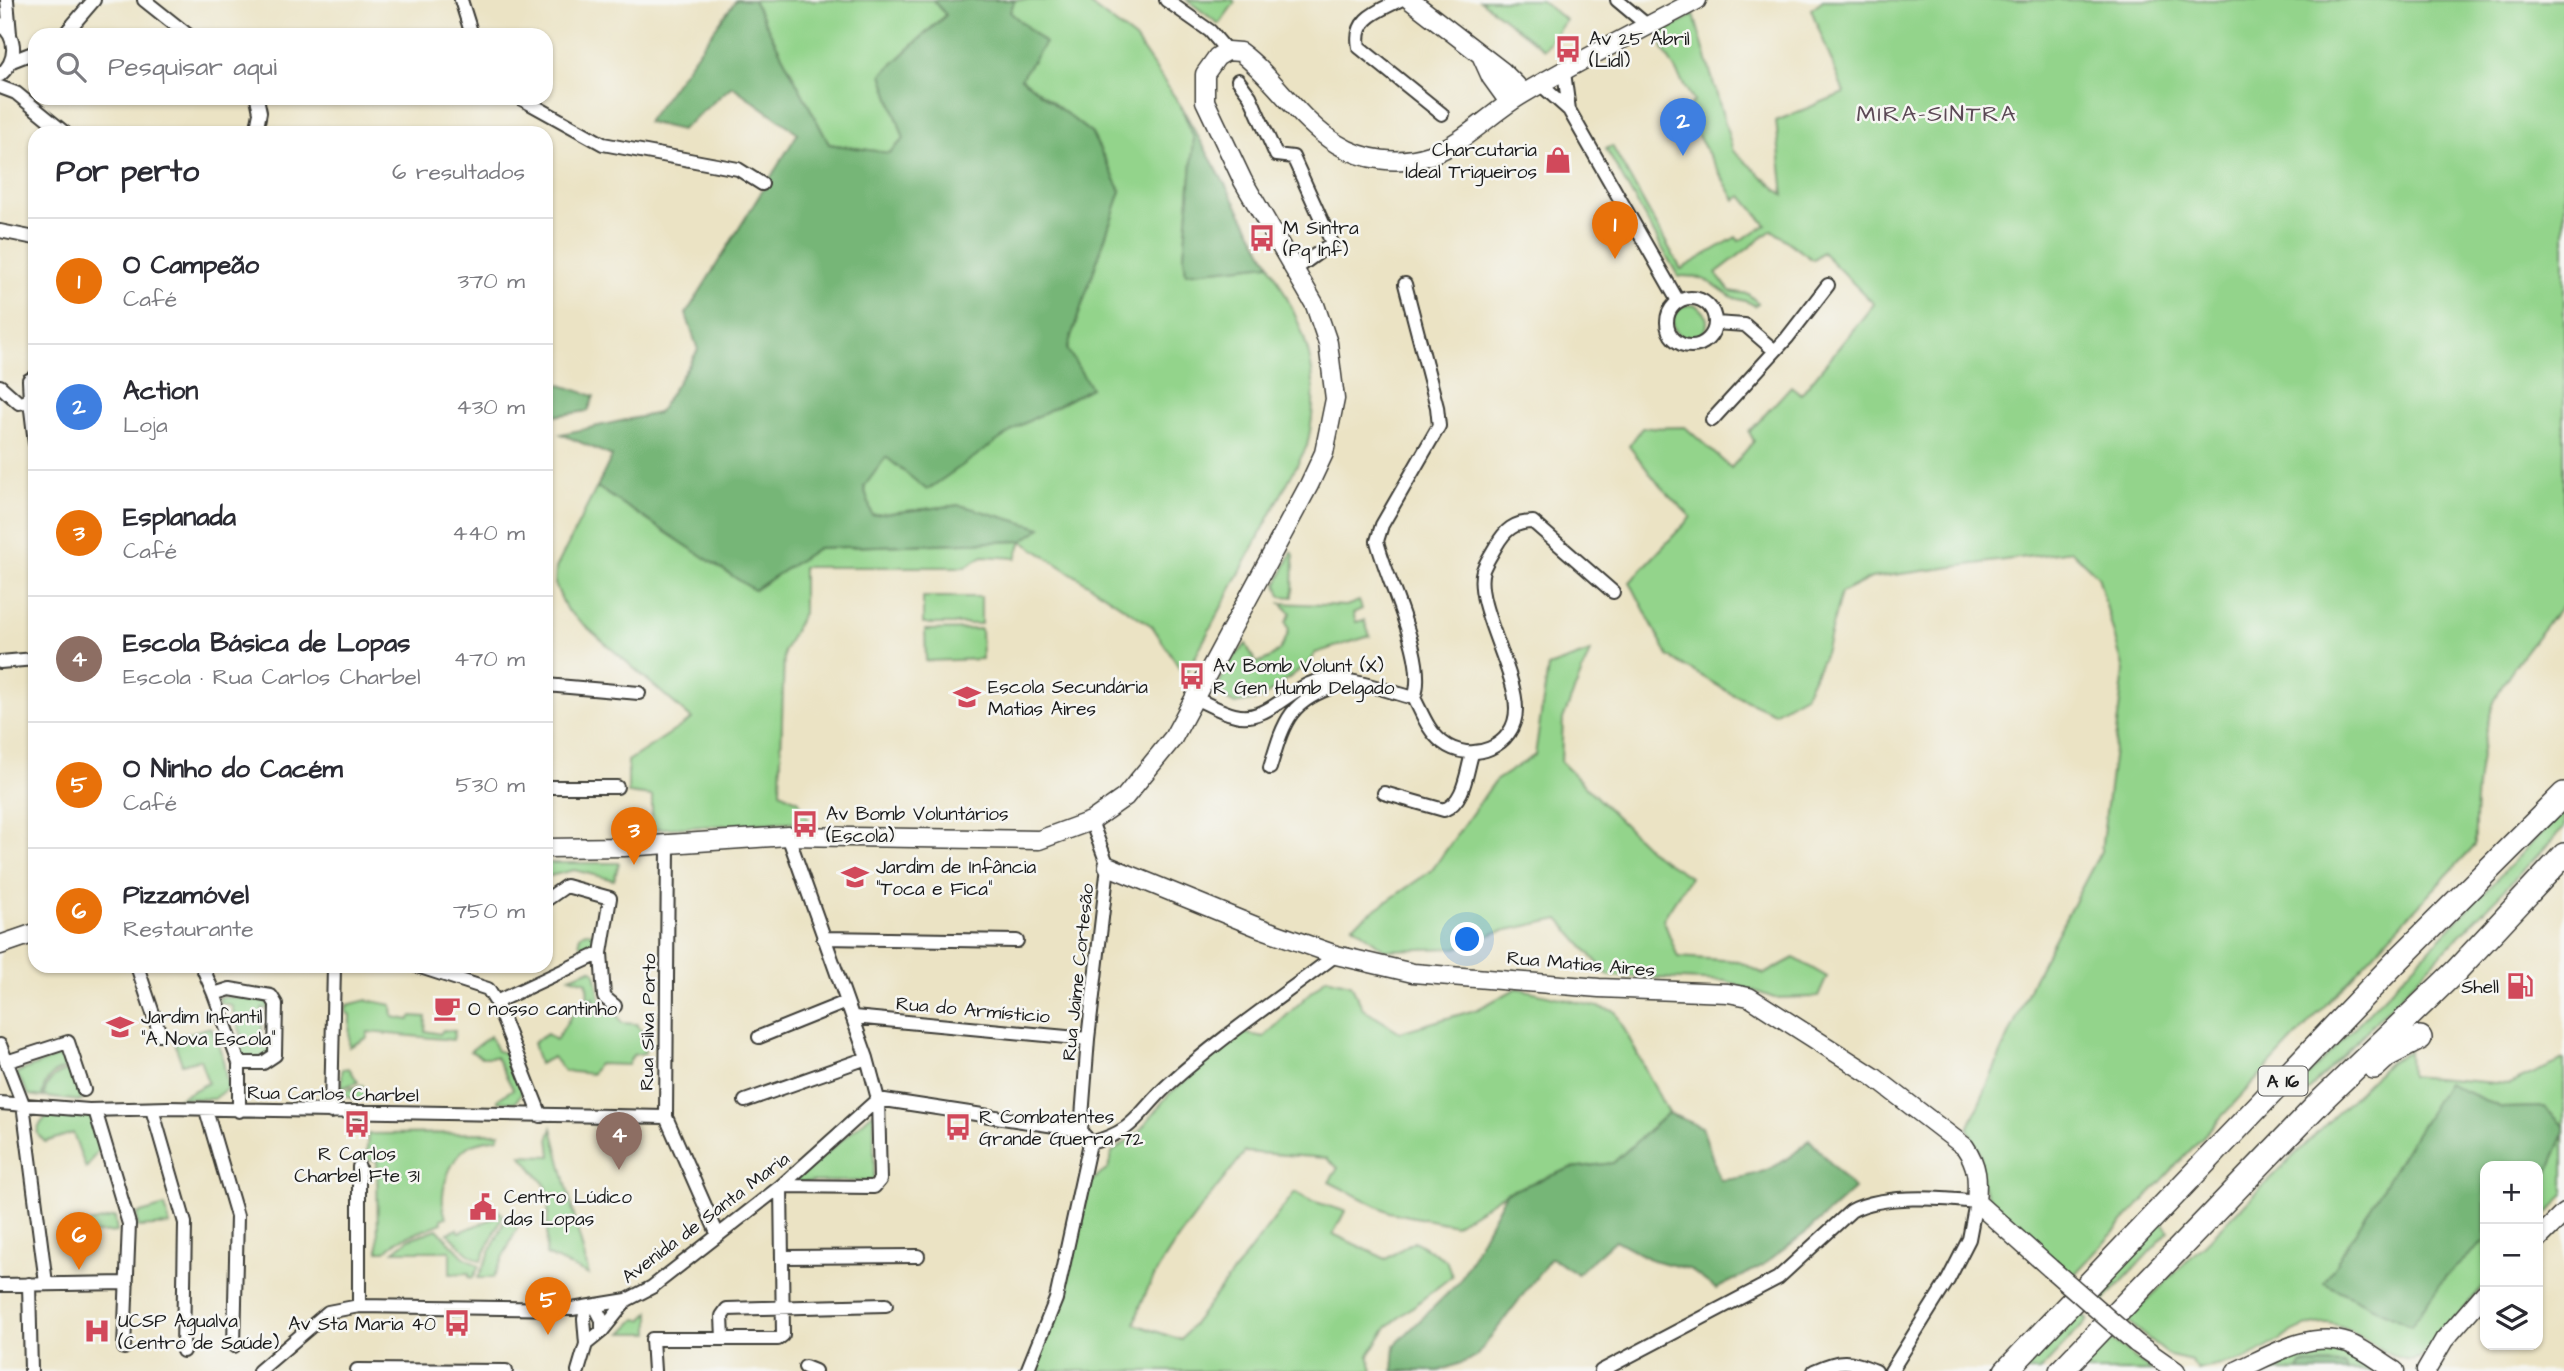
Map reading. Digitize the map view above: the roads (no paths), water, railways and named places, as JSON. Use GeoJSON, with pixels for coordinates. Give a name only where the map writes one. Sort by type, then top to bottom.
{"type":"FeatureCollection","features":[{"type":"Feature","properties":{"kind":"highway","name":"A 16"},"geometry":{"type":"LineString","coordinates":[[2006,1371],[2393,965],[2564,794]]}},
{"type":"Feature","properties":{"kind":"highway"},"geometry":{"type":"LineString","coordinates":[[2393,965],[2490,854],[2495,840]]}},
{"type":"Feature","properties":{"kind":"highway","name":"A 16"},"geometry":{"type":"LineString","coordinates":[[2061,1371],[2324,1098],[2456,971],[2564,855]]}},
{"type":"Feature","properties":{"kind":"highway"},"geometry":{"type":"LineString","coordinates":[[2324,1098],[2350,1087],[2387,1055],[2420,1038]]}},
{"type":"Feature","properties":{"kind":"street"},"geometry":{"type":"LineString","coordinates":[[6,0],[11,38],[10,63],[16,93]]}},
{"type":"Feature","properties":{"kind":"street"},"geometry":{"type":"LineString","coordinates":[[70,28],[94,0]]}},
{"type":"Feature","properties":{"kind":"street"},"geometry":{"type":"LineString","coordinates":[[144,0],[179,28]]}},
{"type":"Feature","properties":{"kind":"street"},"geometry":{"type":"LineString","coordinates":[[461,0],[470,28]]}},
{"type":"Feature","properties":{"kind":"street"},"geometry":{"type":"LineString","coordinates":[[1166,0],[1210,31],[1227,51]]}},
{"type":"Feature","properties":{"kind":"street"},"geometry":{"type":"LineString","coordinates":[[1617,0],[1648,26]]}},
{"type":"Feature","properties":{"kind":"street"},"geometry":{"type":"LineString","coordinates":[[553,848],[788,836],[1039,840],[1091,821],[1125,797],[1152,767],[1195,698],[1309,485],[1324,453],[1332,424],[1335,399],[1328,343],[1315,305],[1293,271],[1205,101],[1205,74],[1217,57],[1227,51],[1240,52],[1336,144],[1380,160],[1430,155],[1464,139],[1490,115],[1540,84],[1697,0]]}},
{"type":"Feature","properties":{"kind":"street"},"geometry":{"type":"LineString","coordinates":[[1442,114],[1359,47],[1357,35],[1362,22],[1411,1],[1502,71],[1516,98]]}},
{"type":"Feature","properties":{"kind":"street"},"geometry":{"type":"LineString","coordinates":[[0,24],[11,38],[28,47]]}},
{"type":"Feature","properties":{"kind":"street"},"geometry":{"type":"LineString","coordinates":[[0,75],[10,63],[28,54]]}},
{"type":"Feature","properties":{"kind":"street"},"geometry":{"type":"LineString","coordinates":[[1482,57],[1491,77],[1490,115]]}},
{"type":"Feature","properties":{"kind":"street"},"geometry":{"type":"LineString","coordinates":[[1564,72],[1569,110]]}},
{"type":"Feature","properties":{"kind":"street"},"geometry":{"type":"LineString","coordinates":[[1491,77],[1516,98]]}},
{"type":"Feature","properties":{"kind":"street"},"geometry":{"type":"LineString","coordinates":[[1238,80],[1250,96],[1276,155],[1293,157],[1332,243],[1293,271]]}},
{"type":"Feature","properties":{"kind":"street"},"geometry":{"type":"LineString","coordinates":[[1540,84],[1569,110],[1678,301]]}},
{"type":"Feature","properties":{"kind":"street"},"geometry":{"type":"LineString","coordinates":[[0,87],[16,93],[28,103]]}},
{"type":"Feature","properties":{"kind":"street"},"geometry":{"type":"LineString","coordinates":[[31,105],[56,126]]}},
{"type":"Feature","properties":{"kind":"street"},"geometry":{"type":"LineString","coordinates":[[257,126],[259,105]]}},
{"type":"Feature","properties":{"kind":"street"},"geometry":{"type":"LineString","coordinates":[[533,105],[603,144],[738,169],[762,184]]}},
{"type":"Feature","properties":{"kind":"street"},"geometry":{"type":"LineString","coordinates":[[0,231],[28,234]]}},
{"type":"Feature","properties":{"kind":"street"},"geometry":{"type":"LineString","coordinates":[[1405,284],[1437,407],[1439,426],[1382,525],[1377,541],[1418,665],[1418,686],[1414,698],[1428,726],[1441,741],[1453,749],[1472,754],[1496,747],[1509,732],[1516,712],[1514,690],[1482,590],[1483,570],[1504,531],[1522,522],[1533,522],[1613,592]]}},
{"type":"Feature","properties":{"kind":"street"},"geometry":{"type":"LineString","coordinates":[[1712,419],[1775,351],[1828,285]]}},
{"type":"Feature","properties":{"kind":"street"},"geometry":{"type":"LineString","coordinates":[[1700,300],[1712,309],[1715,323],[1708,340],[1700,345],[1682,346],[1669,334],[1667,315],[1678,301],[1700,300]]}},
{"type":"Feature","properties":{"kind":"street"},"geometry":{"type":"LineString","coordinates":[[1715,323],[1745,325],[1775,351]]}},
{"type":"Feature","properties":{"kind":"street"},"geometry":{"type":"LineString","coordinates":[[0,386],[19,403],[28,401]]}},
{"type":"Feature","properties":{"kind":"street"},"geometry":{"type":"LineString","coordinates":[[0,662],[28,660]]}},
{"type":"Feature","properties":{"kind":"street"},"geometry":{"type":"LineString","coordinates":[[1195,698],[1236,716],[1262,713],[1308,684],[1324,680],[1349,682],[1414,698]]}},
{"type":"Feature","properties":{"kind":"street"},"geometry":{"type":"LineString","coordinates":[[1270,768],[1293,710],[1312,693],[1349,682]]}},
{"type":"Feature","properties":{"kind":"street"},"geometry":{"type":"LineString","coordinates":[[553,686],[639,692]]}},
{"type":"Feature","properties":{"kind":"street"},"geometry":{"type":"LineString","coordinates":[[1384,793],[1444,810],[1460,797],[1472,754]]}},
{"type":"Feature","properties":{"kind":"street"},"geometry":{"type":"LineString","coordinates":[[553,787],[617,787]]}},
{"type":"Feature","properties":{"kind":"street","name":"Rua Jaime Cortesão"},"geometry":{"type":"LineString","coordinates":[[1081,1130],[1088,1039],[1108,866],[1091,821]]}},
{"type":"Feature","properties":{"kind":"street"},"geometry":{"type":"LineString","coordinates":[[654,1371],[653,1339],[778,1339],[783,1335],[780,1186],[878,1185],[878,1099],[854,1017],[846,1002],[788,836]]}},
{"type":"Feature","properties":{"kind":"street","name":"Rua Silva Porto"},"geometry":{"type":"LineString","coordinates":[[668,844],[666,1117],[717,1233]]}},
{"type":"Feature","properties":{"kind":"street","name":"Rua Matias Aires"},"geometry":{"type":"LineString","coordinates":[[1108,866],[1260,928],[1336,954],[1413,973],[1599,988],[1728,993],[1749,997],[1783,1016],[1886,1085],[1965,1147],[1978,1174],[1976,1202]]}},
{"type":"Feature","properties":{"kind":"street"},"geometry":{"type":"LineString","coordinates":[[553,895],[566,886],[610,898],[601,953],[604,997],[615,1006]]}},
{"type":"Feature","properties":{"kind":"street"},"geometry":{"type":"LineString","coordinates":[[0,945],[28,935]]}},
{"type":"Feature","properties":{"kind":"street"},"geometry":{"type":"LineString","coordinates":[[823,938],[1017,941]]}},
{"type":"Feature","properties":{"kind":"street"},"geometry":{"type":"LineString","coordinates":[[496,1002],[601,953]]}},
{"type":"Feature","properties":{"kind":"street"},"geometry":{"type":"LineString","coordinates":[[1090,1143],[1115,1137],[1134,1124],[1168,1085],[1336,954]]}},
{"type":"Feature","properties":{"kind":"street"},"geometry":{"type":"LineString","coordinates":[[139,973],[160,1034]]}},
{"type":"Feature","properties":{"kind":"street"},"geometry":{"type":"LineString","coordinates":[[205,973],[239,1063],[239,1111]]}},
{"type":"Feature","properties":{"kind":"street"},"geometry":{"type":"LineString","coordinates":[[331,1112],[334,973]]}},
{"type":"Feature","properties":{"kind":"street"},"geometry":{"type":"LineString","coordinates":[[439,973],[488,989],[496,1002],[541,1116]]}},
{"type":"Feature","properties":{"kind":"street"},"geometry":{"type":"LineString","coordinates":[[214,994],[230,989],[267,994],[275,1000],[275,1055],[268,1061],[239,1063]]}},
{"type":"Feature","properties":{"kind":"street"},"geometry":{"type":"LineString","coordinates":[[760,1037],[846,1002]]}},
{"type":"Feature","properties":{"kind":"street","name":"Rua do Armísticio"},"geometry":{"type":"LineString","coordinates":[[854,1017],[1088,1039]]}},
{"type":"Feature","properties":{"kind":"street"},"geometry":{"type":"LineString","coordinates":[[6,1062],[68,1042],[84,1090]]}},
{"type":"Feature","properties":{"kind":"street"},"geometry":{"type":"LineString","coordinates":[[0,1045],[23,1104],[46,1283]]}},
{"type":"Feature","properties":{"kind":"street"},"geometry":{"type":"LineString","coordinates":[[745,1101],[867,1058]]}},
{"type":"Feature","properties":{"kind":"street"},"geometry":{"type":"LineString","coordinates":[[878,1099],[1081,1130],[1090,1143],[1056,1299],[1027,1371]]}},
{"type":"Feature","properties":{"kind":"street","name":"Avenida de Santa Maria"},"geometry":{"type":"LineString","coordinates":[[259,1371],[328,1312],[359,1306],[572,1309],[627,1300],[652,1287],[717,1233],[780,1186],[878,1099]]}},
{"type":"Feature","properties":{"kind":"street","name":"Rua Carlos Charbel"},"geometry":{"type":"LineString","coordinates":[[0,1103],[95,1110],[666,1117]]}},
{"type":"Feature","properties":{"kind":"street"},"geometry":{"type":"LineString","coordinates":[[152,1109],[185,1223],[183,1351]]}},
{"type":"Feature","properties":{"kind":"street"},"geometry":{"type":"LineString","coordinates":[[95,1110],[129,1224],[124,1348]]}},
{"type":"Feature","properties":{"kind":"street"},"geometry":{"type":"LineString","coordinates":[[206,1110],[237,1216],[234,1346]]}},
{"type":"Feature","properties":{"kind":"street"},"geometry":{"type":"LineString","coordinates":[[359,1167],[359,1306]]}},
{"type":"Feature","properties":{"kind":"street"},"geometry":{"type":"LineString","coordinates":[[1601,1371],[1778,1278],[1851,1210],[1865,1203],[1953,1199],[1976,1202],[2136,1343],[2176,1371]]}},
{"type":"Feature","properties":{"kind":"street"},"geometry":{"type":"LineString","coordinates":[[1891,1371],[1948,1280],[1969,1239],[1976,1202]]}},
{"type":"Feature","properties":{"kind":"street"},"geometry":{"type":"LineString","coordinates":[[2543,1233],[2564,1213]]}},
{"type":"Feature","properties":{"kind":"street"},"geometry":{"type":"LineString","coordinates":[[783,1257],[918,1255]]}},
{"type":"Feature","properties":{"kind":"street"},"geometry":{"type":"LineString","coordinates":[[0,1284],[127,1283]]}},
{"type":"Feature","properties":{"kind":"street"},"geometry":{"type":"LineString","coordinates":[[29,1284],[30,1371]]}},
{"type":"Feature","properties":{"kind":"street"},"geometry":{"type":"LineString","coordinates":[[2426,1371],[2444,1340],[2480,1299]]}},
{"type":"Feature","properties":{"kind":"street"},"geometry":{"type":"LineString","coordinates":[[586,1344],[602,1331],[627,1300]]}},
{"type":"Feature","properties":{"kind":"street"},"geometry":{"type":"LineString","coordinates":[[723,1338],[723,1316],[727,1309],[886,1305]]}},
{"type":"Feature","properties":{"kind":"street"},"geometry":{"type":"LineString","coordinates":[[578,1371],[586,1344],[584,1319],[591,1307],[602,1320],[602,1331]]}},
{"type":"Feature","properties":{"kind":"street"},"geometry":{"type":"LineString","coordinates":[[572,1309],[586,1344]]}},
{"type":"Feature","properties":{"kind":"street"},"geometry":{"type":"LineString","coordinates":[[2236,1371],[2305,1341],[2331,1340],[2349,1343],[2395,1371]]}},
{"type":"Feature","properties":{"kind":"street"},"geometry":{"type":"LineString","coordinates":[[1814,1371],[1834,1361],[1850,1360],[1876,1371]]}},
{"type":"Feature","properties":{"kind":"street"},"geometry":{"type":"LineString","coordinates":[[357,1370],[506,1371]]}},
{"type":"Feature","properties":{"kind":"place","name":"Av 25 Abril (Lidl)"},"geometry":{"type":"Point","coordinates":[1568,49]}},
{"type":"Feature","properties":{"kind":"place","name":"Action"},"geometry":{"type":"Point","coordinates":[1683,156]}},
{"type":"Feature","properties":{"kind":"place","name":"Charcutaria Ideal Trigueiros"},"geometry":{"type":"Point","coordinates":[1558,160]}},
{"type":"Feature","properties":{"kind":"place","name":"M Sintra (Pq Inf)"},"geometry":{"type":"Point","coordinates":[1262,238]}},
{"type":"Feature","properties":{"kind":"place","name":"O Campeão"},"geometry":{"type":"Point","coordinates":[1615,259]}},
{"type":"Feature","properties":{"kind":"place","name":"Av Bomb Volunt (X) R Gen Humb Delgado"},"geometry":{"type":"Point","coordinates":[1192,676]}},
{"type":"Feature","properties":{"kind":"place","name":"Escola Secundária Matias Aires"},"geometry":{"type":"Point","coordinates":[967,697]}},
{"type":"Feature","properties":{"kind":"place","name":"Av Bomb Voluntários (Escola)"},"geometry":{"type":"Point","coordinates":[805,824]}},
{"type":"Feature","properties":{"kind":"place","name":"Esplanada"},"geometry":{"type":"Point","coordinates":[634,865]}},
{"type":"Feature","properties":{"kind":"place","name":"Jardim de Infância \"Toca e Fica\""},"geometry":{"type":"Point","coordinates":[855,877]}},
{"type":"Feature","properties":{"kind":"place","name":"Shell"},"geometry":{"type":"Point","coordinates":[2520,986]}},
{"type":"Feature","properties":{"kind":"place","name":"O nosso cantinho"},"geometry":{"type":"Point","coordinates":[447,1008]}},
{"type":"Feature","properties":{"kind":"place","name":"Jardim Infantil \"A Nova Escola\""},"geometry":{"type":"Point","coordinates":[120,1027]}},
{"type":"Feature","properties":{"kind":"place","name":"R Carlos Charbel Fte 31"},"geometry":{"type":"Point","coordinates":[357,1124]}},
{"type":"Feature","properties":{"kind":"place","name":"R Combatentes Grande Guerra 72"},"geometry":{"type":"Point","coordinates":[958,1127]}},
{"type":"Feature","properties":{"kind":"place","name":"Escola Básica de Lopas"},"geometry":{"type":"Point","coordinates":[619,1170]}},
{"type":"Feature","properties":{"kind":"place","name":"Centro Lúdico das Lopas"},"geometry":{"type":"Point","coordinates":[483,1207]}},
{"type":"Feature","properties":{"kind":"place","name":"Pizzamóvel"},"geometry":{"type":"Point","coordinates":[79,1270]}},
{"type":"Feature","properties":{"kind":"place","name":"Av Sta Maria 40"},"geometry":{"type":"Point","coordinates":[457,1323]}},
{"type":"Feature","properties":{"kind":"place","name":"UCSP Agualva (Centro de Saúde)"},"geometry":{"type":"Point","coordinates":[97,1331]}},
{"type":"Feature","properties":{"kind":"place","name":"O Ninho do Cacém"},"geometry":{"type":"Point","coordinates":[548,1335]}},
{"type":"Feature","properties":{"kind":"district","name":"MIRA-SINTRA"},"geometry":{"type":"Point","coordinates":[1937,113]}}]}
